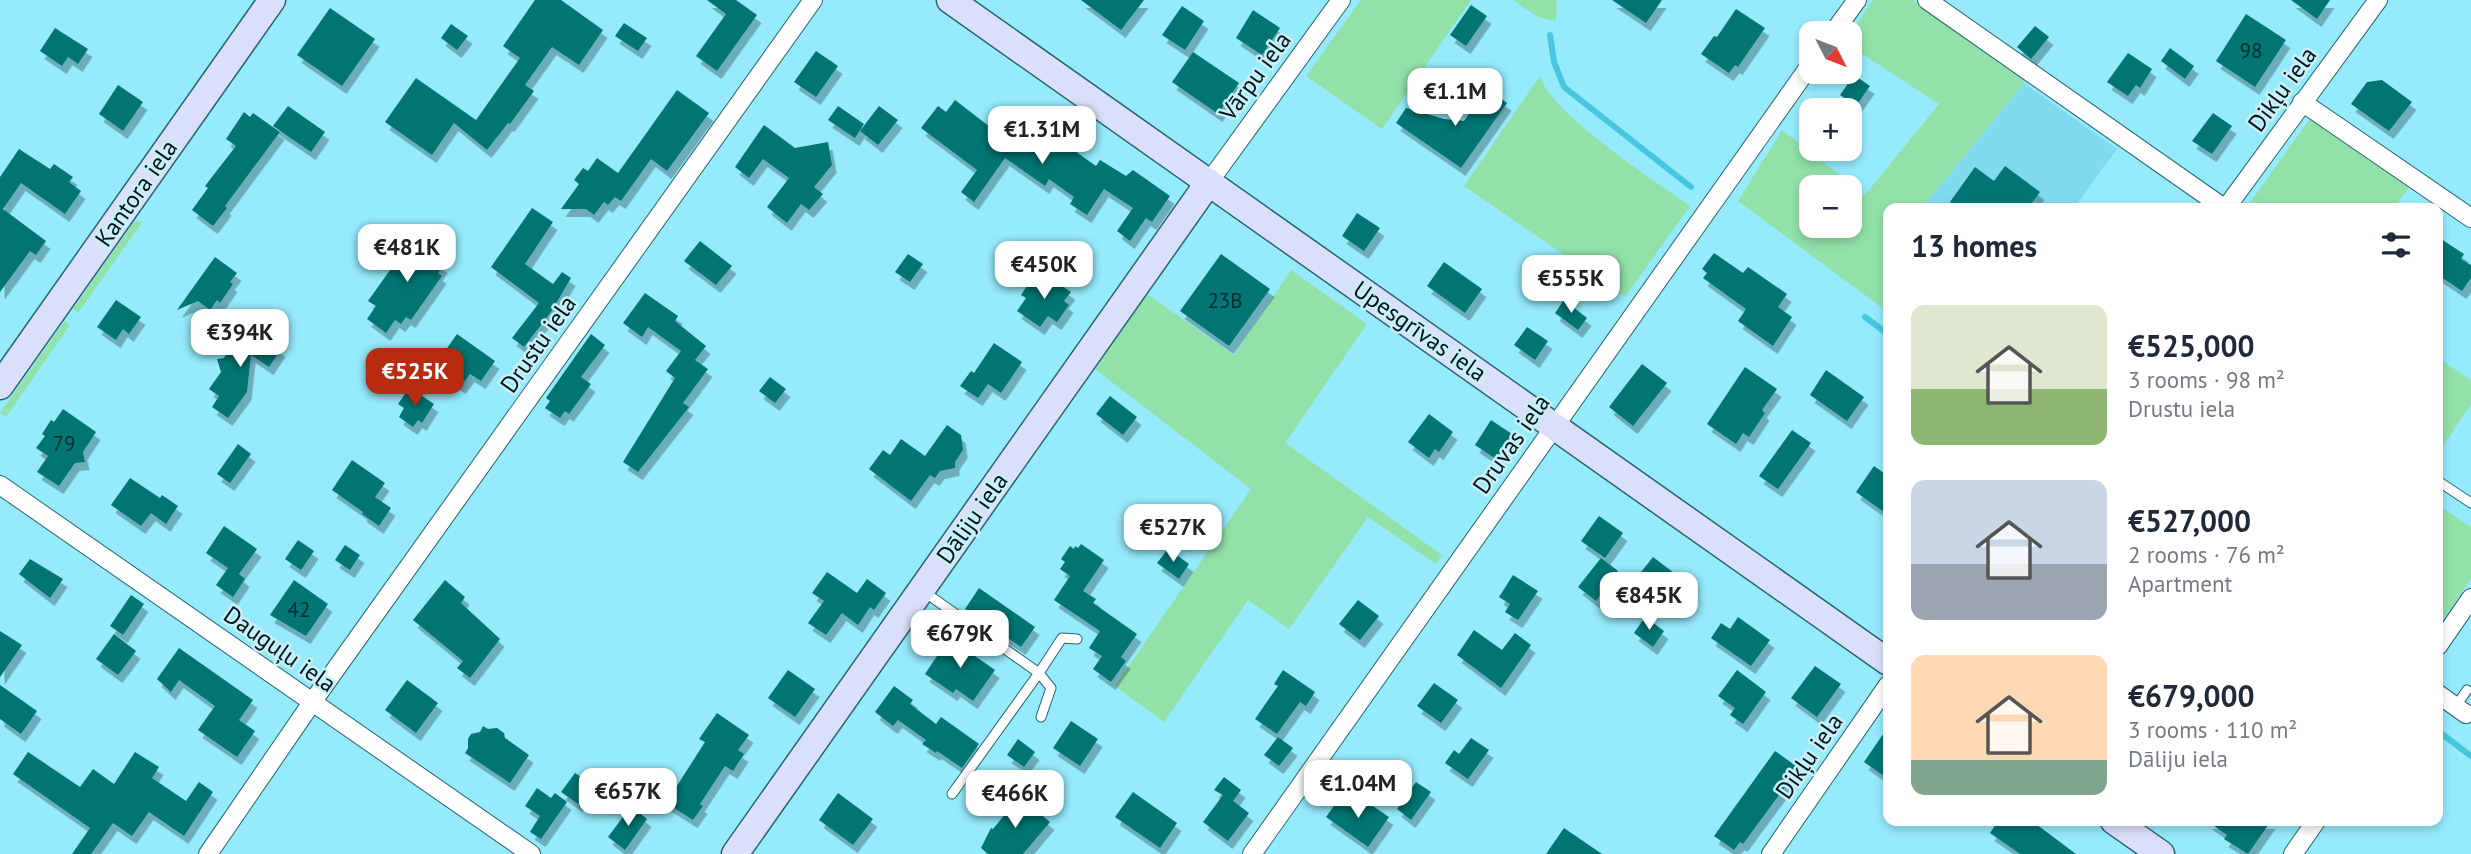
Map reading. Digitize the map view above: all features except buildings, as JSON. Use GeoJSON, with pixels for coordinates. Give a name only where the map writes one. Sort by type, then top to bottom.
{"type":"FeatureCollection","features":[{"type":"Feature","properties":{"kind":"street","name":"Kantora iela"},"geometry":{"type":"LineString","coordinates":[[0,386],[272,0]]}},
{"type":"Feature","properties":{"kind":"street","name":"Drustu iela"},"geometry":{"type":"LineString","coordinates":[[208,854],[313,701],[813,0]]}},
{"type":"Feature","properties":{"kind":"street","name":"Upesgrīvas iela"},"geometry":{"type":"LineString","coordinates":[[950,0],[1883,658]]}},
{"type":"Feature","properties":{"kind":"street","name":"Vārpu iela"},"geometry":{"type":"LineString","coordinates":[[1209,182],[1341,0]]}},
{"type":"Feature","properties":{"kind":"street"},"geometry":{"type":"LineString","coordinates":[[1842,21],[1857,0]]}},
{"type":"Feature","properties":{"kind":"street"},"geometry":{"type":"LineString","coordinates":[[1927,0],[2218,203]]}},
{"type":"Feature","properties":{"kind":"street","name":"Dikļu iela"},"geometry":{"type":"LineString","coordinates":[[2229,203],[2378,0]]}},
{"type":"Feature","properties":{"kind":"street","name":"Druvas iela"},"geometry":{"type":"LineString","coordinates":[[1251,854],[1799,81]]}},
{"type":"Feature","properties":{"kind":"street"},"geometry":{"type":"LineString","coordinates":[[2302,102],[2471,218]]}},
{"type":"Feature","properties":{"kind":"street","name":"Dāliju iela"},"geometry":{"type":"LineString","coordinates":[[735,854],[1209,182]]}},
{"type":"Feature","properties":{"kind":"street","name":"Dauguļu iela"},"geometry":{"type":"LineString","coordinates":[[0,485],[531,854]]}},
{"type":"Feature","properties":{"kind":"street"},"geometry":{"type":"LineString","coordinates":[[2443,639],[2471,598]]}},
{"type":"Feature","properties":{"kind":"street","name":"Dikļu iela"},"geometry":{"type":"LineString","coordinates":[[1771,854],[1883,692]]}},
{"type":"Feature","properties":{"kind":"street"},"geometry":{"type":"LineString","coordinates":[[2443,697],[2466,713]]}},
{"type":"Feature","properties":{"kind":"street"},"geometry":{"type":"LineString","coordinates":[[2121,826],[2161,854]]}},
{"type":"Feature","properties":{"kind":"street"},"geometry":{"type":"LineString","coordinates":[[2292,854],[2312,826]]}},
{"type":"Feature","properties":{"kind":"lane"},"geometry":{"type":"LineString","coordinates":[[2443,484],[2471,503]]}},
{"type":"Feature","properties":{"kind":"lane"},"geometry":{"type":"LineString","coordinates":[[922,590],[1039,673],[1051,688],[1041,717]]}},
{"type":"Feature","properties":{"kind":"lane"},"geometry":{"type":"LineString","coordinates":[[952,794],[1062,638],[1077,639]]}},
{"type":"Feature","properties":{"kind":"lane"},"geometry":{"type":"LineString","coordinates":[[2466,713],[2467,690]]}},
{"type":"Feature","properties":{"kind":"shaded area"},"geometry":{"type":"Polygon","coordinates":[[[2024,83],[2117,149],[2078,203],[1926,203],[2024,83]]]}},
{"type":"Feature","properties":{"kind":"green space"},"geometry":{"type":"Polygon","coordinates":[[[1361,0],[1471,0],[1382,129],[1306,76],[1361,0]]]}},
{"type":"Feature","properties":{"kind":"green space"},"geometry":{"type":"Polygon","coordinates":[[[1513,0],[1557,0],[1556,21],[1538,17],[1513,0]]]}},
{"type":"Feature","properties":{"kind":"green space"},"geometry":{"type":"Polygon","coordinates":[[[1873,0],[1913,0],[2025,77],[2024,83],[1926,203],[1883,203],[1883,308],[1738,201],[1782,130],[1799,143],[1799,161],[1822,161],[1839,175],[1799,175],[1799,238],[1862,238],[1862,193],[1865,195],[1939,104],[1862,54],[1862,21],[1859,21],[1873,0]]]}},
{"type":"Feature","properties":{"kind":"green space"},"geometry":{"type":"Polygon","coordinates":[[[1540,76],[1563,109],[1583,127],[1690,206],[1625,297],[1464,186],[1540,76]]]}},
{"type":"Feature","properties":{"kind":"green space"},"geometry":{"type":"Polygon","coordinates":[[[2312,116],[2412,183],[2398,203],[2250,203],[2312,116]]]}},
{"type":"Feature","properties":{"kind":"green space"},"geometry":{"type":"Polygon","coordinates":[[[143,221],[78,313],[73,309],[134,222],[143,221]]]}},
{"type":"Feature","properties":{"kind":"green space"},"geometry":{"type":"Polygon","coordinates":[[[1291,270],[1367,324],[1285,443],[1442,555],[1436,564],[1368,517],[1289,629],[1248,600],[1164,722],[1115,686],[1251,489],[1095,369],[1147,294],[1234,355],[1291,270]]]}},
{"type":"Feature","properties":{"kind":"green space"},"geometry":{"type":"Polygon","coordinates":[[[65,321],[70,325],[6,417],[0,413],[65,321]]]}},
{"type":"Feature","properties":{"kind":"green space"},"geometry":{"type":"Polygon","coordinates":[[[2443,361],[2471,380],[2471,404],[2443,446],[2443,361]]]}},
{"type":"Feature","properties":{"kind":"green space"},"geometry":{"type":"Polygon","coordinates":[[[2443,508],[2471,527],[2471,579],[2443,620],[2443,508]]]}},
{"type":"Feature","properties":{"kind":"waterway"},"geometry":{"type":"LineString","coordinates":[[1550,35],[1554,62],[1564,87],[1691,187]]}},
{"type":"Feature","properties":{"kind":"waterway"},"geometry":{"type":"LineString","coordinates":[[1865,317],[1883,330]]}},
{"type":"Feature","properties":{"kind":"waterway"},"geometry":{"type":"LineString","coordinates":[[2443,735],[2471,756]]}}]}
